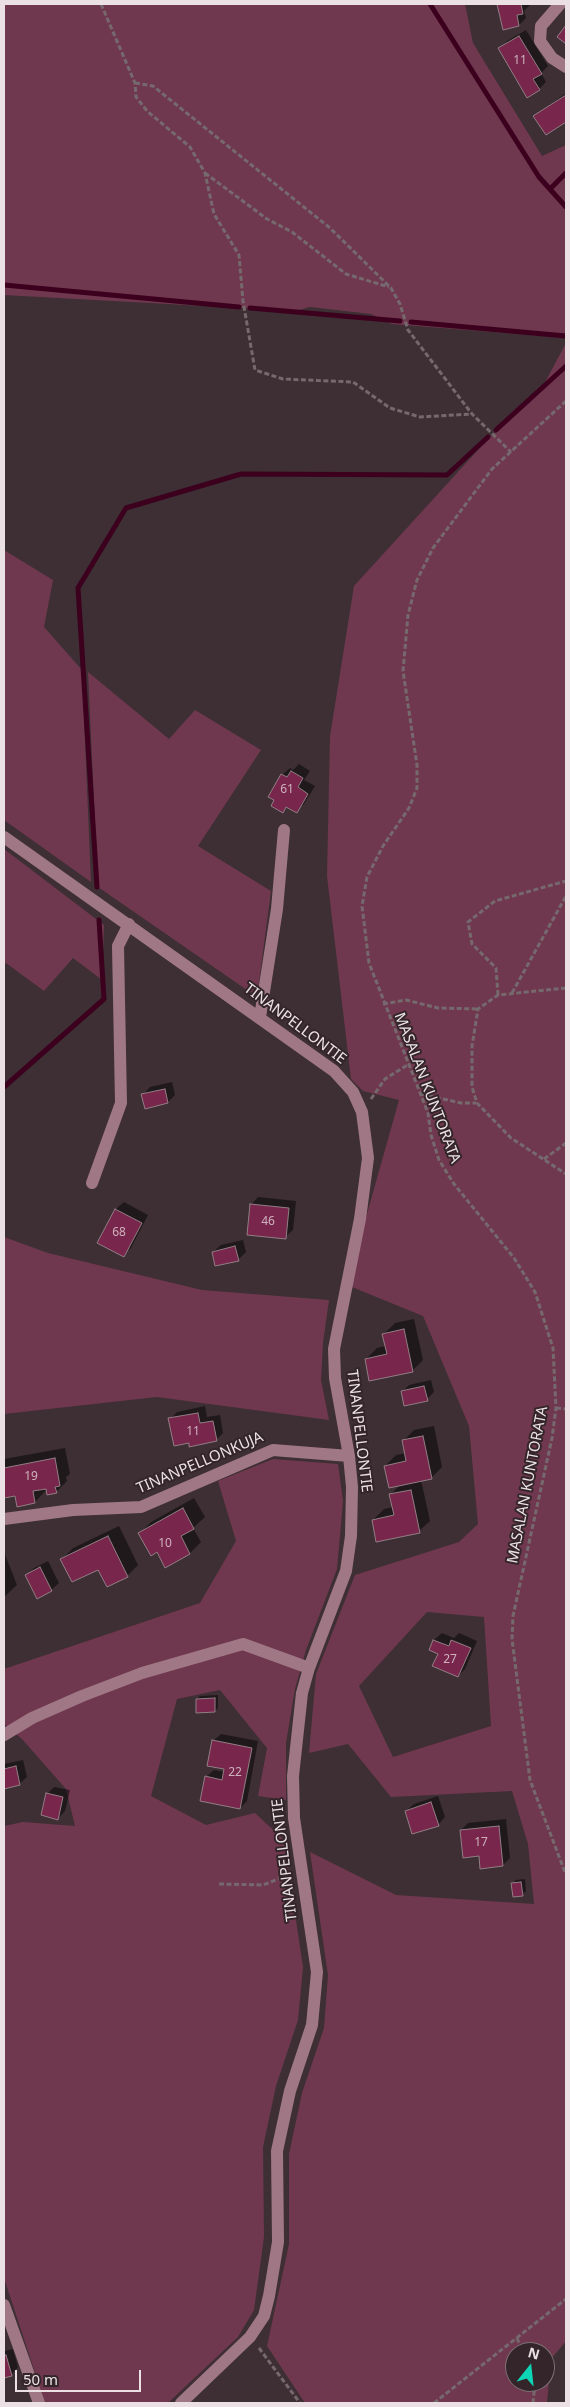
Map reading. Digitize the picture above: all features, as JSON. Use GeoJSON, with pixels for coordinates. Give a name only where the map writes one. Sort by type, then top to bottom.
{"type":"FeatureCollection","features":[{"type":"Feature","properties":{"kind":"street"},"geometry":{"type":"LineString","coordinates":[[560,4],[540,26],[540,41],[552,58],[566,67]]}},
{"type":"Feature","properties":{"kind":"street"},"geometry":{"type":"LineString","coordinates":[[260,1017],[277,909],[284,830]]}},
{"type":"Feature","properties":{"kind":"street","name":"TINANPELLONTIE"},"geometry":{"type":"LineString","coordinates":[[4,837],[334,1071],[353,1092],[362,1112],[368,1158],[360,1219],[334,1349],[335,1378],[349,1456],[352,1487],[351,1526],[346,1571],[308,1668],[300,1709],[293,1776],[294,1818],[317,1972],[312,2025],[290,2091],[277,2151],[278,2242],[264,2316],[250,2338],[181,2403]]}},
{"type":"Feature","properties":{"kind":"street"},"geometry":{"type":"LineString","coordinates":[[92,1183],[121,1103],[118,946],[128,924]]}},
{"type":"Feature","properties":{"kind":"street","name":"TINANPELLONKUJA"},"geometry":{"type":"LineString","coordinates":[[4,1520],[73,1510],[141,1507],[273,1450],[349,1456]]}},
{"type":"Feature","properties":{"kind":"street"},"geometry":{"type":"LineString","coordinates":[[4,1735],[32,1718],[142,1673],[242,1644],[308,1668]]}},
{"type":"Feature","properties":{"kind":"street"},"geometry":{"type":"LineString","coordinates":[[4,2305],[39,2403]]}},
{"type":"Feature","properties":{"kind":"path"},"geometry":{"type":"LineString","coordinates":[[101,4],[135,83],[136,96],[147,111],[190,146],[204,173],[214,214],[239,255],[255,370],[283,379],[353,382],[390,408],[420,417],[472,414]]}},
{"type":"Feature","properties":{"kind":"path"},"geometry":{"type":"LineString","coordinates":[[135,83],[153,86],[330,228],[391,288],[400,304],[408,330],[472,414],[511,452]]}},
{"type":"Feature","properties":{"kind":"path"},"geometry":{"type":"LineString","coordinates":[[204,173],[267,219],[292,232],[346,274],[391,288]]}},
{"type":"Feature","properties":{"kind":"path","name":"MASALAN KUNTORATA"},"geometry":{"type":"LineString","coordinates":[[566,401],[492,469],[434,548],[417,580],[408,615],[403,671],[417,765],[416,788],[409,808],[383,846],[367,877],[362,906],[368,963],[421,1094],[439,1160],[454,1184],[514,1258],[535,1292],[554,1348],[556,1408],[552,1438],[513,1616],[512,1639],[530,1780],[566,1875]]}},
{"type":"Feature","properties":{"kind":"path"},"geometry":{"type":"LineString","coordinates":[[498,995],[496,968],[472,944],[468,922],[495,901],[566,881]]}},
{"type":"Feature","properties":{"kind":"path"},"geometry":{"type":"LineString","coordinates":[[512,994],[566,896]]}},
{"type":"Feature","properties":{"kind":"path"},"geometry":{"type":"LineString","coordinates":[[384,1004],[406,1000],[438,1008],[478,1009],[498,995],[566,988]]}},
{"type":"Feature","properties":{"kind":"path"},"geometry":{"type":"LineString","coordinates":[[478,1009],[472,1046],[472,1087],[477,1102],[511,1138],[566,1174]]}},
{"type":"Feature","properties":{"kind":"path"},"geometry":{"type":"LineString","coordinates":[[362,1112],[385,1079],[409,1064]]}},
{"type":"Feature","properties":{"kind":"path"},"geometry":{"type":"LineString","coordinates":[[421,1094],[461,1103],[477,1102]]}},
{"type":"Feature","properties":{"kind":"path"},"geometry":{"type":"LineString","coordinates":[[544,1159],[566,1143]]}},
{"type":"Feature","properties":{"kind":"path"},"geometry":{"type":"LineString","coordinates":[[556,1408],[566,1409]]}},
{"type":"Feature","properties":{"kind":"path"},"geometry":{"type":"LineString","coordinates":[[219,1884],[263,1885],[302,1870]]}},
{"type":"Feature","properties":{"kind":"path"},"geometry":{"type":"LineString","coordinates":[[434,2403],[566,2299]]}},
{"type":"Feature","properties":{"kind":"path"},"geometry":{"type":"LineString","coordinates":[[517,2338],[519,2342]]}},
{"type":"Feature","properties":{"kind":"path"},"geometry":{"type":"LineString","coordinates":[[258,2347],[300,2403]]}},
{"type":"Feature","properties":{"kind":"shaded area"},"geometry":{"type":"Polygon","coordinates":[[[4,4],[465,4],[473,43],[542,156],[566,145],[566,333],[542,336],[392,324],[371,314],[310,307],[295,311],[4,295],[4,4]]]}},
{"type":"Feature","properties":{"kind":"shaded area"},"geometry":{"type":"Polygon","coordinates":[[[566,343],[566,2341],[555,2354],[555,2342],[505,2342],[505,2392],[548,2392],[547,2403],[305,2403],[267,2346],[289,2244],[289,2154],[302,2093],[324,2028],[328,1975],[310,1852],[396,1895],[534,1904],[528,1844],[512,1791],[391,1797],[348,1744],[309,1753],[316,1674],[355,1575],[459,1542],[478,1524],[469,1426],[423,1316],[347,1285],[399,1100],[363,1091],[351,1079],[327,876],[330,736],[354,586],[488,439],[542,388],[566,343]],[[427,1612],[359,1686],[393,1757],[491,1726],[484,1617],[427,1612]]]}},
{"type":"Feature","properties":{"kind":"shaded area"},"geometry":{"type":"Polygon","coordinates":[[[4,550],[53,580],[44,627],[82,670],[91,882],[4,820],[4,550]]]}},
{"type":"Feature","properties":{"kind":"shaded area"},"geometry":{"type":"Polygon","coordinates":[[[88,672],[169,739],[195,710],[261,750],[198,846],[271,891],[257,997],[98,887],[88,672]]]}},
{"type":"Feature","properties":{"kind":"shaded area"},"geometry":{"type":"Polygon","coordinates":[[[4,849],[104,925],[102,980],[73,958],[44,991],[6,963],[4,965],[4,849]]]}},
{"type":"Feature","properties":{"kind":"shaded area"},"geometry":{"type":"Polygon","coordinates":[[[4,1237],[48,1253],[202,1290],[329,1300],[323,1343],[321,1380],[329,1420],[157,1397],[4,1414],[4,1237]]]}},
{"type":"Feature","properties":{"kind":"shaded area"},"geometry":{"type":"Polygon","coordinates":[[[273,1459],[338,1464],[343,1501],[337,1569],[306,1650],[295,1689],[286,1743],[286,1800],[258,1796],[267,1748],[220,1690],[177,1699],[151,1796],[206,1825],[255,1813],[284,1840],[303,1967],[298,2020],[276,2086],[263,2147],[264,2237],[254,2310],[238,2337],[168,2403],[45,2403],[4,2278],[4,1826],[23,1822],[75,1826],[66,1789],[22,1739],[4,1724],[4,1669],[200,1603],[236,1541],[218,1481],[273,1459]]]}},
{"type":"Feature","properties":{"kind":"building"},"geometry":{"type":"Polygon","coordinates":[[[497,4],[521,4],[523,14],[517,15],[519,26],[503,30],[497,4]]]}},
{"type":"Feature","properties":{"kind":"building"},"geometry":{"type":"Polygon","coordinates":[[[566,25],[566,44],[557,37],[566,25]]]}},
{"type":"Feature","properties":{"kind":"building"},"geometry":{"type":"Polygon","coordinates":[[[519,36],[542,74],[533,79],[540,90],[527,98],[498,48],[519,36]]]}},
{"type":"Feature","properties":{"kind":"building"},"geometry":{"type":"Polygon","coordinates":[[[566,95],[566,122],[546,135],[533,116],[566,95]]]}},
{"type":"Feature","properties":{"kind":"building"},"geometry":{"type":"Polygon","coordinates":[[[291,771],[303,778],[298,787],[308,794],[297,813],[286,807],[283,813],[271,806],[274,800],[268,797],[281,774],[287,777],[291,771]]]}},
{"type":"Feature","properties":{"kind":"building"},"geometry":{"type":"Polygon","coordinates":[[[165,1089],[168,1103],[145,1109],[141,1094],[165,1089]]]}},
{"type":"Feature","properties":{"kind":"building"},"geometry":{"type":"Polygon","coordinates":[[[250,1204],[289,1208],[286,1239],[247,1235],[250,1204]]]}},
{"type":"Feature","properties":{"kind":"building"},"geometry":{"type":"Polygon","coordinates":[[[115,1209],[142,1223],[124,1257],[97,1243],[115,1209]]]}},
{"type":"Feature","properties":{"kind":"building"},"geometry":{"type":"Polygon","coordinates":[[[235,1246],[239,1261],[215,1266],[212,1252],[235,1246]]]}},
{"type":"Feature","properties":{"kind":"building"},"geometry":{"type":"Polygon","coordinates":[[[404,1329],[413,1372],[369,1381],[365,1359],[387,1354],[382,1334],[404,1329]]]}},
{"type":"Feature","properties":{"kind":"building"},"geometry":{"type":"Polygon","coordinates":[[[424,1386],[428,1401],[404,1406],[401,1391],[424,1386]]]}},
{"type":"Feature","properties":{"kind":"building"},"geometry":{"type":"Polygon","coordinates":[[[198,1413],[200,1423],[213,1421],[217,1441],[189,1447],[189,1443],[174,1446],[168,1418],[198,1413]]]}},
{"type":"Feature","properties":{"kind":"building"},"geometry":{"type":"Polygon","coordinates":[[[423,1436],[432,1479],[389,1488],[384,1466],[406,1461],[402,1440],[423,1436]]]}},
{"type":"Feature","properties":{"kind":"building"},"geometry":{"type":"Polygon","coordinates":[[[55,1458],[60,1486],[55,1487],[57,1493],[47,1495],[46,1489],[33,1491],[35,1503],[17,1507],[15,1496],[4,1498],[4,1468],[55,1458]]]}},
{"type":"Feature","properties":{"kind":"building"},"geometry":{"type":"Polygon","coordinates":[[[411,1490],[420,1533],[376,1542],[372,1520],[394,1515],[389,1494],[411,1490]]]}},
{"type":"Feature","properties":{"kind":"building"},"geometry":{"type":"Polygon","coordinates":[[[183,1508],[194,1529],[181,1536],[190,1554],[165,1568],[157,1552],[151,1556],[138,1533],[183,1508]]]}},
{"type":"Feature","properties":{"kind":"building"},"geometry":{"type":"Polygon","coordinates":[[[108,1536],[128,1577],[107,1587],[98,1570],[72,1582],[60,1559],[108,1536]]]}},
{"type":"Feature","properties":{"kind":"building"},"geometry":{"type":"Polygon","coordinates":[[[40,1567],[52,1591],[37,1599],[25,1575],[40,1567]]]}},
{"type":"Feature","properties":{"kind":"building"},"geometry":{"type":"Polygon","coordinates":[[[433,1640],[449,1646],[451,1640],[471,1648],[458,1677],[432,1666],[438,1654],[429,1650],[433,1640]]]}},
{"type":"Feature","properties":{"kind":"building"},"geometry":{"type":"Polygon","coordinates":[[[215,1698],[215,1712],[196,1713],[196,1699],[215,1698]]]}},
{"type":"Feature","properties":{"kind":"building"},"geometry":{"type":"Polygon","coordinates":[[[212,1740],[252,1748],[240,1809],[200,1801],[205,1776],[222,1780],[224,1769],[207,1766],[212,1740]]]}},
{"type":"Feature","properties":{"kind":"building"},"geometry":{"type":"Polygon","coordinates":[[[16,1766],[20,1785],[4,1789],[4,1769],[16,1766]]]}},
{"type":"Feature","properties":{"kind":"building"},"geometry":{"type":"Polygon","coordinates":[[[46,1793],[63,1797],[58,1820],[41,1815],[46,1793]]]}},
{"type":"Feature","properties":{"kind":"building"},"geometry":{"type":"Polygon","coordinates":[[[431,1802],[439,1826],[412,1834],[405,1811],[431,1802]]]}},
{"type":"Feature","properties":{"kind":"building"},"geometry":{"type":"Polygon","coordinates":[[[499,1826],[503,1866],[480,1869],[479,1856],[463,1858],[460,1830],[499,1826]]]}},
{"type":"Feature","properties":{"kind":"building"},"geometry":{"type":"Polygon","coordinates":[[[521,1882],[523,1896],[513,1897],[511,1883],[521,1882]]]}},
{"type":"Feature","properties":{"kind":"building"},"geometry":{"type":"Polygon","coordinates":[[[6,2355],[12,2376],[4,2378],[4,2356],[6,2355]]]}},
{"type":"Feature","properties":{"kind":"waterway"},"geometry":{"type":"LineString","coordinates":[[430,4],[539,177],[566,207]]}},
{"type":"Feature","properties":{"kind":"waterway"},"geometry":{"type":"LineString","coordinates":[[550,189],[566,173]]}},
{"type":"Feature","properties":{"kind":"waterway"},"geometry":{"type":"LineString","coordinates":[[4,285],[239,307]]}},
{"type":"Feature","properties":{"kind":"waterway"},"geometry":{"type":"LineString","coordinates":[[250,308],[400,321]]}},
{"type":"Feature","properties":{"kind":"waterway"},"geometry":{"type":"LineString","coordinates":[[411,322],[566,336]]}},
{"type":"Feature","properties":{"kind":"waterway"},"geometry":{"type":"LineString","coordinates":[[496,430],[566,366]]}},
{"type":"Feature","properties":{"kind":"waterway"},"geometry":{"type":"LineString","coordinates":[[97,887],[78,588],[126,508],[241,474],[447,475],[488,437]]}},
{"type":"Feature","properties":{"kind":"waterway"},"geometry":{"type":"LineString","coordinates":[[4,1087],[104,999],[99,920]]}}]}
